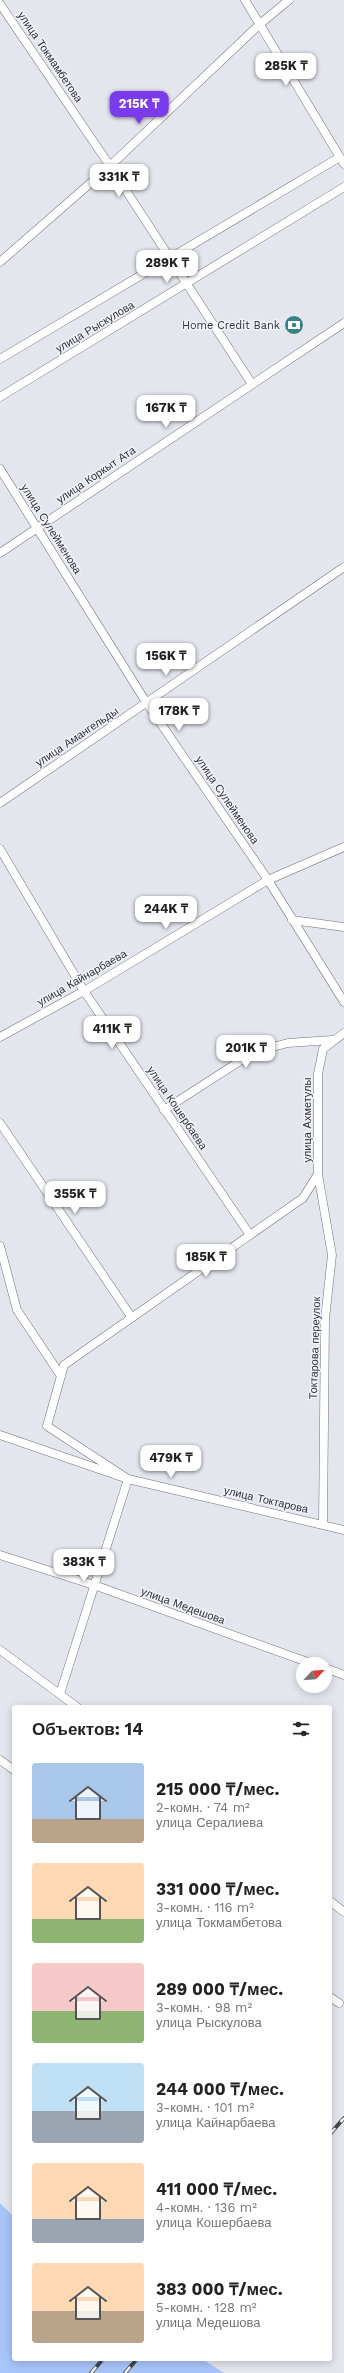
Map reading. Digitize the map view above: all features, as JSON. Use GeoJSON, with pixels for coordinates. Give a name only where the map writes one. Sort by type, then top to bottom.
{"type":"FeatureCollection","features":[{"type":"Feature","properties":{"kind":"street"},"geometry":{"type":"LineString","coordinates":[[0,359],[169,257],[342,160],[246,0]]}},
{"type":"Feature","properties":{"kind":"street"},"geometry":{"type":"LineString","coordinates":[[0,262],[110,166],[260,24],[288,0]]}},
{"type":"Feature","properties":{"kind":"street","name":"улица Токмамбетова"},"geometry":{"type":"LineString","coordinates":[[0,4],[110,166],[252,384]]}},
{"type":"Feature","properties":{"kind":"street","name":"улица Рыскулова"},"geometry":{"type":"LineString","coordinates":[[0,397],[344,187]]}},
{"type":"Feature","properties":{"kind":"street","name":"улица Коркыт Ата"},"geometry":{"type":"LineString","coordinates":[[0,553],[344,323]]}},
{"type":"Feature","properties":{"kind":"street","name":"улица Сулейменова"},"geometry":{"type":"LineString","coordinates":[[0,469],[146,702],[268,880],[344,1002]]}},
{"type":"Feature","properties":{"kind":"street","name":"улица Амангельды"},"geometry":{"type":"LineString","coordinates":[[0,803],[146,702],[343,570]]}},
{"type":"Feature","properties":{"kind":"street","name":"улица Кайнарбаева"},"geometry":{"type":"LineString","coordinates":[[0,1037],[84,991],[268,880],[344,847]]}},
{"type":"Feature","properties":{"kind":"street","name":"улица Кошербаева"},"geometry":{"type":"LineString","coordinates":[[0,848],[84,991],[250,1235]]}},
{"type":"Feature","properties":{"kind":"street"},"geometry":{"type":"LineString","coordinates":[[292,920],[344,927]]}},
{"type":"Feature","properties":{"kind":"street"},"geometry":{"type":"LineString","coordinates":[[164,1110],[254,1052],[288,1043],[332,1040],[344,1034]]}},
{"type":"Feature","properties":{"kind":"street","name":"улица Ахметулы"},"geometry":{"type":"LineString","coordinates":[[128,1479],[47,1426],[64,1366],[303,1198],[318,1174],[318,1074],[323,1049],[332,1040]]}},
{"type":"Feature","properties":{"kind":"street"},"geometry":{"type":"LineString","coordinates":[[0,1123],[132,1318]]}},
{"type":"Feature","properties":{"kind":"street","name":"Токтарова переулок"},"geometry":{"type":"LineString","coordinates":[[318,1174],[332,1255],[325,1319],[323,1524]]}},
{"type":"Feature","properties":{"kind":"street"},"geometry":{"type":"LineString","coordinates":[[0,1246],[17,1310],[61,1376]]}},
{"type":"Feature","properties":{"kind":"street","name":"улица Токтарова"},"geometry":{"type":"LineString","coordinates":[[0,1435],[128,1479],[344,1530]]}},
{"type":"Feature","properties":{"kind":"street"},"geometry":{"type":"LineString","coordinates":[[60,1694],[128,1479]]}},
{"type":"Feature","properties":{"kind":"street","name":"улица Медешова"},"geometry":{"type":"LineString","coordinates":[[0,1555],[94,1586],[296,1658]]}},
{"type":"Feature","properties":{"kind":"street"},"geometry":{"type":"LineString","coordinates":[[0,1650],[74,1705]]}},
{"type":"Feature","properties":{"kind":"street"},"geometry":{"type":"LineString","coordinates":[[332,1671],[344,1675]]}},
{"type":"Feature","properties":{"kind":"street"},"geometry":{"type":"LineString","coordinates":[[0,1760],[12,1769]]}},
{"type":"Feature","properties":{"kind":"street"},"geometry":{"type":"LineString","coordinates":[[332,1903],[344,1912]]}},
{"type":"Feature","properties":{"kind":"street"},"geometry":{"type":"LineString","coordinates":[[332,1998],[339,2003]]}},
{"type":"Feature","properties":{"kind":"water"},"geometry":{"type":"Polygon","coordinates":[[[0,2203],[12,2215],[12,2361],[205,2361],[224,2373],[0,2373],[0,2203]]]}},
{"type":"Feature","properties":{"kind":"railway"},"geometry":{"type":"LineString","coordinates":[[332,2132],[344,2118]]}},
{"type":"Feature","properties":{"kind":"railway"},"geometry":{"type":"LineString","coordinates":[[91,2373],[101,2361]]}},
{"type":"Feature","properties":{"kind":"railway"},"geometry":{"type":"LineString","coordinates":[[125,2373],[135,2361]]}},
{"type":"Feature","properties":{"kind":"place","name":"Home Credit Bank"},"geometry":{"type":"Point","coordinates":[294,325]}}]}
